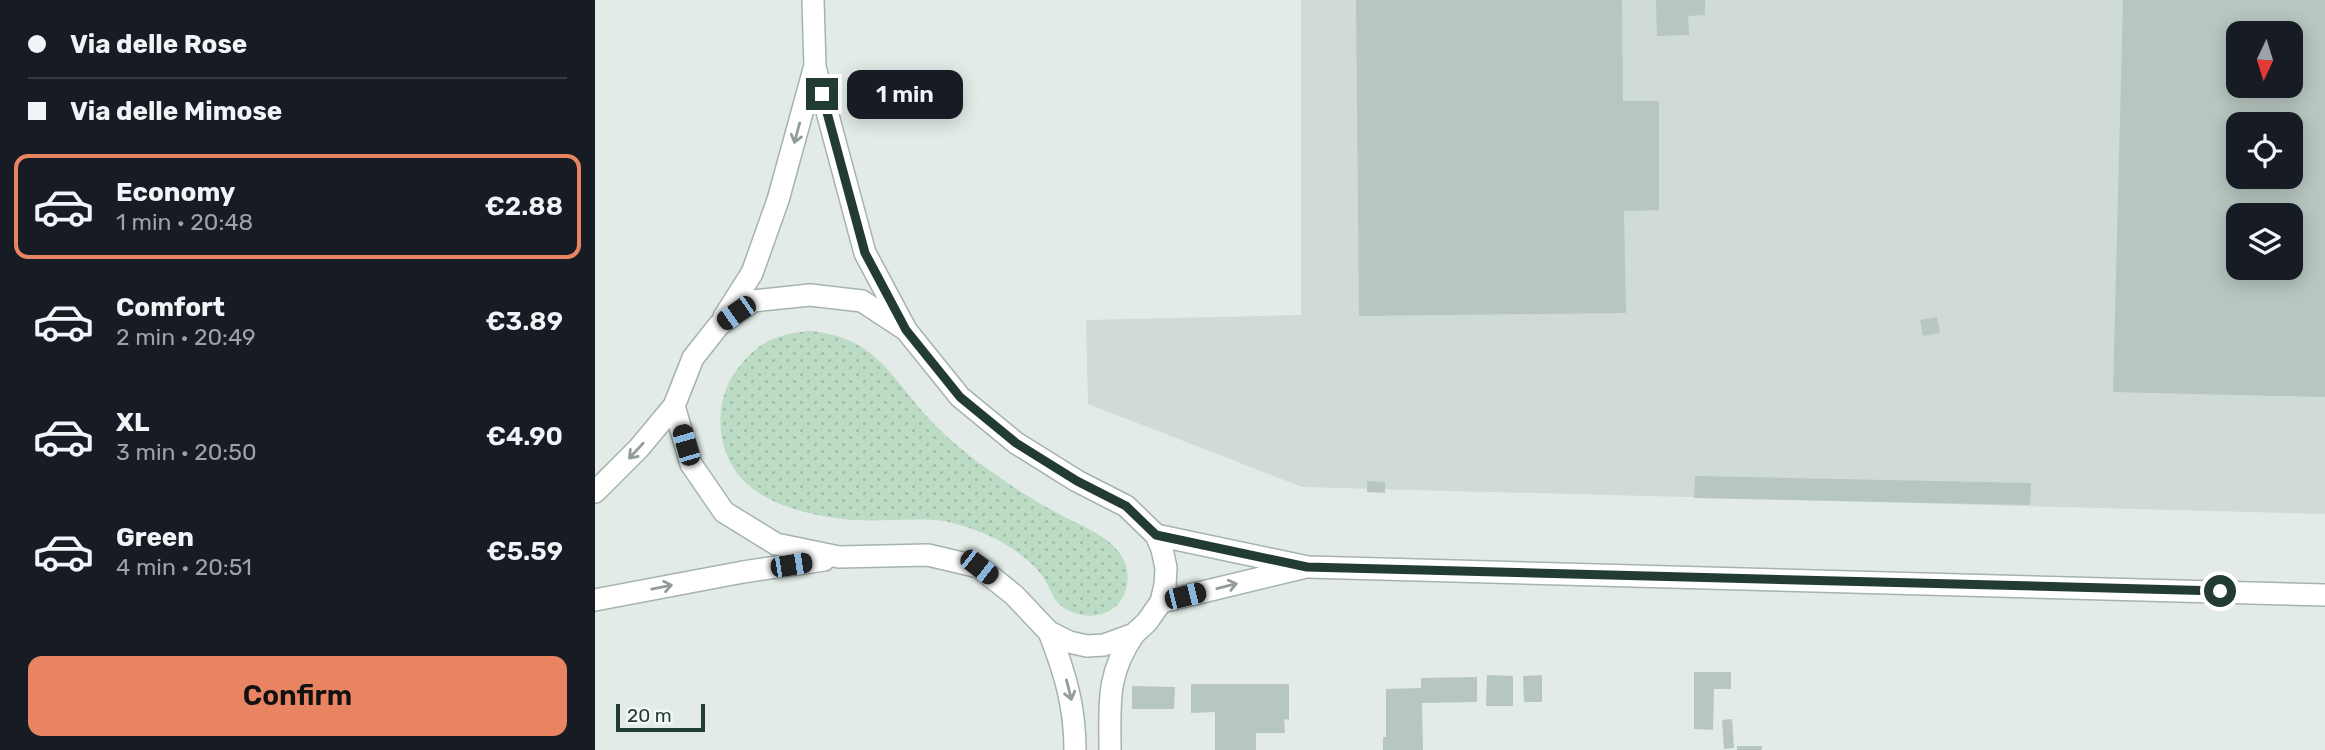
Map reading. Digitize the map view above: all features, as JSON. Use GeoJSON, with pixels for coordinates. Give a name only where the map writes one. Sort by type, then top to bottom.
{"type":"FeatureCollection","features":[{"type":"Feature","properties":{"kind":"street"},"geometry":{"type":"LineString","coordinates":[[813,0],[815,67],[865,253],[906,330],[960,397],[1016,443],[1077,481],[1126,506],[1156,535],[1162,549],[1166,568],[1161,602],[1121,654],[1113,676],[1110,750]]}},
{"type":"Feature","properties":{"kind":"street"},"geometry":{"type":"LineString","coordinates":[[595,492],[639,448],[674,406],[693,358],[719,326],[752,273],[778,200],[815,67]]}},
{"type":"Feature","properties":{"kind":"street"},"geometry":{"type":"LineString","coordinates":[[719,326],[753,302],[810,296],[862,301],[906,330]]}},
{"type":"Feature","properties":{"kind":"street"},"geometry":{"type":"LineString","coordinates":[[674,406],[691,464],[723,512],[776,544],[839,557]]}},
{"type":"Feature","properties":{"kind":"street"},"geometry":{"type":"LineString","coordinates":[[1156,535],[1307,567],[2325,595]]}},
{"type":"Feature","properties":{"kind":"street"},"geometry":{"type":"LineString","coordinates":[[595,600],[839,557],[928,555],[979,567],[1014,595],[1049,632],[1069,642],[1087,646],[1104,645],[1134,634]]}},
{"type":"Feature","properties":{"kind":"street"},"geometry":{"type":"LineString","coordinates":[[1161,602],[1307,567]]}},
{"type":"Feature","properties":{"kind":"street"},"geometry":{"type":"LineString","coordinates":[[1049,632],[1072,699],[1075,750]]}},
{"type":"Feature","properties":{"kind":"shaded area"},"geometry":{"type":"Polygon","coordinates":[[[1301,0],[2325,0],[2325,514],[1302,487],[1088,404],[1086,320],[1301,315],[1301,0]]]}},
{"type":"Feature","properties":{"kind":"green space"},"geometry":{"type":"Polygon","coordinates":[[[808,331],[851,341],[867,350],[893,375],[947,437],[1003,480],[1098,534],[1112,545],[1122,557],[1128,578],[1125,592],[1117,605],[1104,614],[1087,616],[1071,612],[1058,603],[1042,575],[1025,558],[997,539],[962,525],[931,520],[855,520],[822,516],[784,506],[751,487],[738,474],[728,458],[722,438],[721,412],[724,394],[731,378],[759,347],[775,338],[808,331]]]}},
{"type":"Feature","properties":{"kind":"building"},"geometry":{"type":"Polygon","coordinates":[[[1356,0],[1622,0],[1623,101],[1659,101],[1659,210],[1624,211],[1626,313],[1359,316],[1356,0]]]}},
{"type":"Feature","properties":{"kind":"building"},"geometry":{"type":"Polygon","coordinates":[[[1656,0],[1705,0],[1705,15],[1688,16],[1689,35],[1657,36],[1656,0]]]}},
{"type":"Feature","properties":{"kind":"building"},"geometry":{"type":"Polygon","coordinates":[[[2123,0],[2325,0],[2325,397],[2113,392],[2123,0]]]}},
{"type":"Feature","properties":{"kind":"building"},"geometry":{"type":"Polygon","coordinates":[[[1937,317],[1940,333],[1923,336],[1920,320],[1937,317]]]}},
{"type":"Feature","properties":{"kind":"building"},"geometry":{"type":"Polygon","coordinates":[[[1695,476],[2031,483],[2030,505],[1694,498],[1695,476]]]}},
{"type":"Feature","properties":{"kind":"building"},"geometry":{"type":"Polygon","coordinates":[[[1367,481],[1385,482],[1385,493],[1367,492],[1367,481]]]}},
{"type":"Feature","properties":{"kind":"building"},"geometry":{"type":"Polygon","coordinates":[[[1694,672],[1731,672],[1731,689],[1714,689],[1713,730],[1694,729],[1694,672]]]}},
{"type":"Feature","properties":{"kind":"building"},"geometry":{"type":"Polygon","coordinates":[[[1487,675],[1513,676],[1513,706],[1486,706],[1487,675]]]}},
{"type":"Feature","properties":{"kind":"building"},"geometry":{"type":"Polygon","coordinates":[[[1542,675],[1542,702],[1524,702],[1523,676],[1542,675]]]}},
{"type":"Feature","properties":{"kind":"building"},"geometry":{"type":"Polygon","coordinates":[[[1477,677],[1477,702],[1422,703],[1423,750],[1383,750],[1383,737],[1386,737],[1386,689],[1421,688],[1421,678],[1477,677]]]}},
{"type":"Feature","properties":{"kind":"building"},"geometry":{"type":"Polygon","coordinates":[[[1191,684],[1289,684],[1289,720],[1284,719],[1285,733],[1256,733],[1256,750],[1215,750],[1215,712],[1191,713],[1191,684]]]}},
{"type":"Feature","properties":{"kind":"building"},"geometry":{"type":"Polygon","coordinates":[[[1132,686],[1175,687],[1174,709],[1132,709],[1132,686]]]}},
{"type":"Feature","properties":{"kind":"building"},"geometry":{"type":"Polygon","coordinates":[[[1732,719],[1734,748],[1724,749],[1722,720],[1732,719]]]}},
{"type":"Feature","properties":{"kind":"building"},"geometry":{"type":"Polygon","coordinates":[[[1737,746],[1762,746],[1762,750],[1737,750],[1737,746]]]}},
{"type":"Feature","properties":{"kind":"route"},"geometry":{"type":"LineString","coordinates":[[822,94],[865,253],[906,330],[960,397],[1016,443],[1077,481],[1126,506],[1156,535],[1307,567],[2220,591]]}}]}
